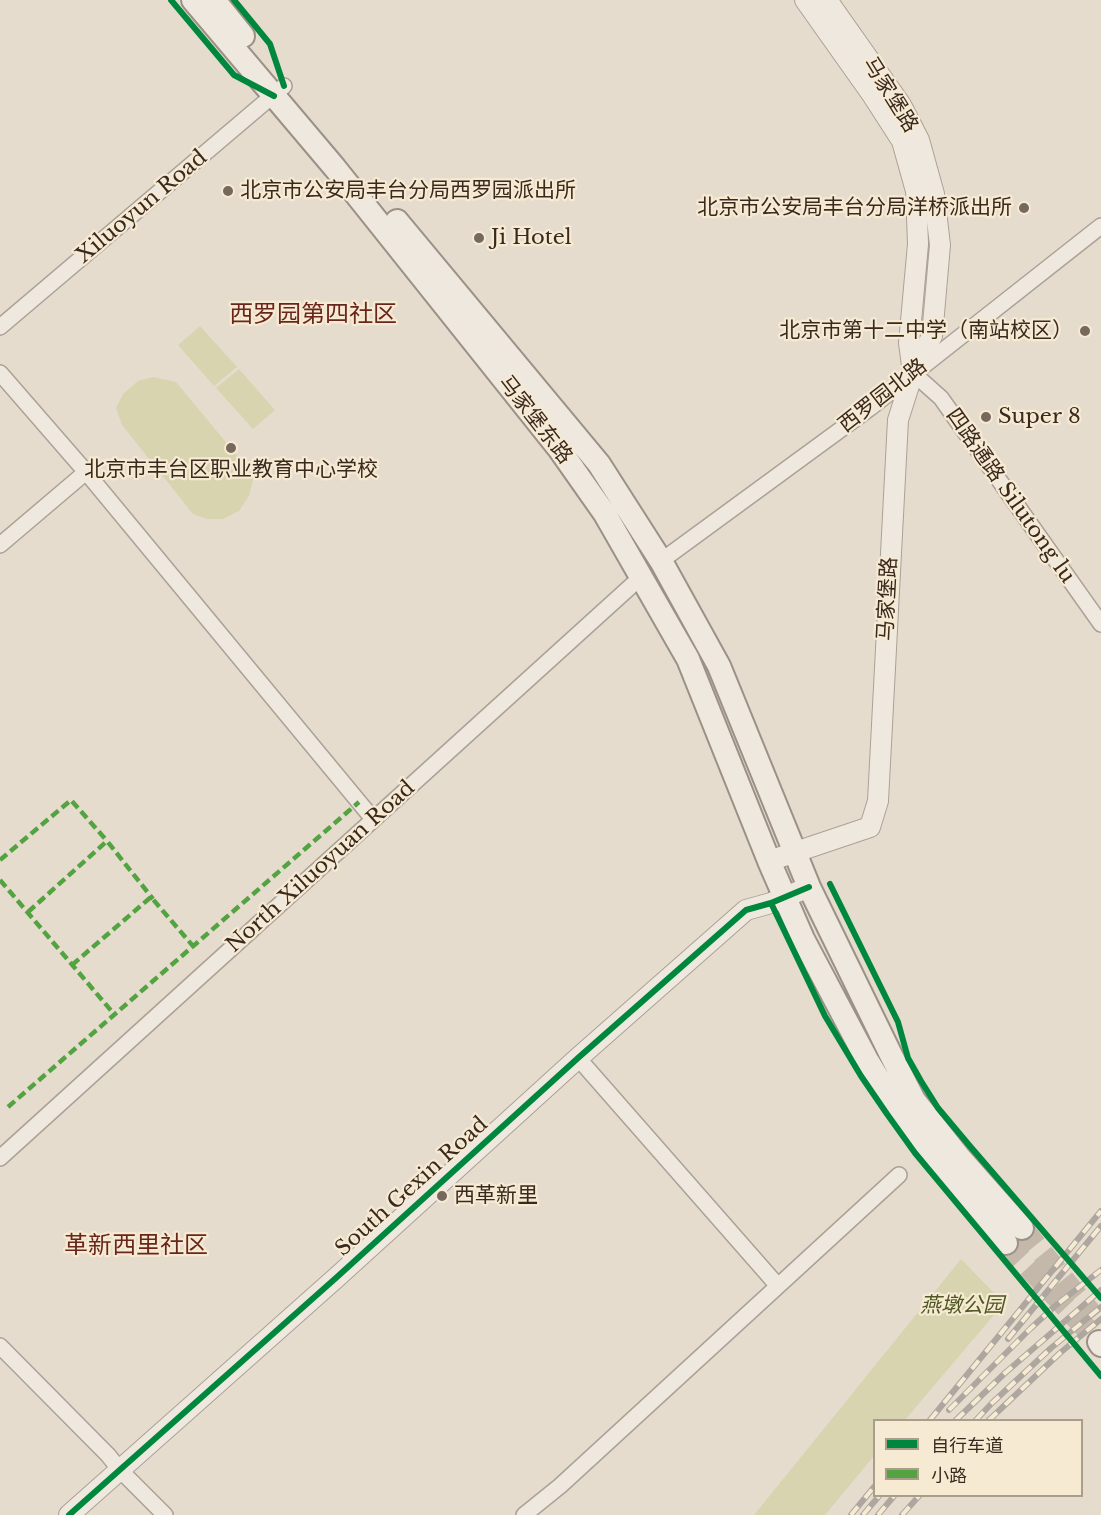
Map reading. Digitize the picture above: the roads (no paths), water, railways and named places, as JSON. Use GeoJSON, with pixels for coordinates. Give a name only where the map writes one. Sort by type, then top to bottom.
{"type":"FeatureCollection","features":[{"type":"Feature","properties":{"kind":"main road","name":"马家堡东路"},"geometry":{"type":"LineString","coordinates":[[193,0],[279,91],[335,168],[560,450],[604,514],[688,659],[769,861],[804,941],[867,1060],[897,1109],[1014,1235],[960,1158],[914,1100],[809,886]]}},
{"type":"Feature","properties":{"kind":"main road"},"geometry":{"type":"LineString","coordinates":[[214,0],[279,91],[599,464],[661,561],[719,666],[809,886]]}},
{"type":"Feature","properties":{"kind":"street","name":"马家堡路"},"geometry":{"type":"LineString","coordinates":[[806,0],[873,96],[902,141],[905,151],[916,191],[918,244],[909,343],[913,373]]}},
{"type":"Feature","properties":{"kind":"street","name":"马家堡路"},"geometry":{"type":"LineString","coordinates":[[794,852],[870,827],[878,801],[898,420],[913,373],[932,336],[940,245],[934,194],[919,140],[901,105],[827,0]]}},
{"type":"Feature","properties":{"kind":"street","name":"Xiluoyun Road"},"geometry":{"type":"LineString","coordinates":[[0,327],[279,91]]}},
{"type":"Feature","properties":{"kind":"street","name":"西罗园北路"},"geometry":{"type":"LineString","coordinates":[[661,561],[870,408],[1101,226]]}},
{"type":"Feature","properties":{"kind":"street"},"geometry":{"type":"LineString","coordinates":[[0,373],[86,472],[374,819]]}},
{"type":"Feature","properties":{"kind":"street","name":"四路通路 Silutong lu"},"geometry":{"type":"LineString","coordinates":[[913,373],[941,398],[1101,624]]}},
{"type":"Feature","properties":{"kind":"street"},"geometry":{"type":"LineString","coordinates":[[0,545],[86,472]]}},
{"type":"Feature","properties":{"kind":"street","name":"North Xiluoyuan Road"},"geometry":{"type":"LineString","coordinates":[[1,1154],[641,577]]}},
{"type":"Feature","properties":{"kind":"street"},"geometry":{"type":"LineString","coordinates":[[769,861],[794,852]]}},
{"type":"Feature","properties":{"kind":"street","name":"South Gexin Road"},"geometry":{"type":"LineString","coordinates":[[69,1515],[746,910],[785,898],[809,886]]}},
{"type":"Feature","properties":{"kind":"street"},"geometry":{"type":"LineString","coordinates":[[578,1058],[778,1286]]}},
{"type":"Feature","properties":{"kind":"street"},"geometry":{"type":"LineString","coordinates":[[524,1515],[560,1486],[899,1176]]}},
{"type":"Feature","properties":{"kind":"street"},"geometry":{"type":"LineString","coordinates":[[0,1346],[165,1515]]}},
{"type":"Feature","properties":{"kind":"tunnel"},"geometry":{"type":"LineString","coordinates":[[1022,1228],[1094,1317]]}},
{"type":"Feature","properties":{"kind":"tunnel"},"geometry":{"type":"LineString","coordinates":[[1006,1243],[1099,1342]]}},
{"type":"Feature","properties":{"kind":"railway"},"geometry":{"type":"LineString","coordinates":[[931,1419],[1101,1211]]}},
{"type":"Feature","properties":{"kind":"railway"},"geometry":{"type":"LineString","coordinates":[[1008,1339],[1101,1226]]}},
{"type":"Feature","properties":{"kind":"railway"},"geometry":{"type":"LineString","coordinates":[[949,1410],[1030,1329],[1101,1270]]}},
{"type":"Feature","properties":{"kind":"railway"},"geometry":{"type":"LineString","coordinates":[[957,1419],[1005,1373],[1101,1290]]}},
{"type":"Feature","properties":{"kind":"railway"},"geometry":{"type":"LineString","coordinates":[[977,1419],[1051,1348],[1101,1307]]}},
{"type":"Feature","properties":{"kind":"railway"},"geometry":{"type":"LineString","coordinates":[[990,1419],[1060,1353],[1101,1319]]}},
{"type":"Feature","properties":{"kind":"railway"},"geometry":{"type":"LineString","coordinates":[[851,1515],[873,1488]]}},
{"type":"Feature","properties":{"kind":"railway"},"geometry":{"type":"LineString","coordinates":[[863,1515],[878,1497]]}},
{"type":"Feature","properties":{"kind":"railway"},"geometry":{"type":"LineString","coordinates":[[878,1515],[893,1497]]}},
{"type":"Feature","properties":{"kind":"railway"},"geometry":{"type":"LineString","coordinates":[[902,1515],[918,1497]]}},
{"type":"Feature","properties":{"kind":"place","name":"北京市公安局丰台分局西罗园派出所"},"geometry":{"type":"Point","coordinates":[228,191]}},
{"type":"Feature","properties":{"kind":"place","name":"北京市公安局丰台分局洋桥派出所"},"geometry":{"type":"Point","coordinates":[1024,208]}},
{"type":"Feature","properties":{"kind":"place","name":"Ji Hotel"},"geometry":{"type":"Point","coordinates":[479,238]}},
{"type":"Feature","properties":{"kind":"place","name":"北京市第十二中学（南站校区）"},"geometry":{"type":"Point","coordinates":[1085,331]}},
{"type":"Feature","properties":{"kind":"place","name":"Super 8"},"geometry":{"type":"Point","coordinates":[986,417]}},
{"type":"Feature","properties":{"kind":"place","name":"北京市丰台区职业教育中心学校"},"geometry":{"type":"Point","coordinates":[231,448]}},
{"type":"Feature","properties":{"kind":"place","name":"西革新里"},"geometry":{"type":"Point","coordinates":[442,1196]}},
{"type":"Feature","properties":{"kind":"district","name":"西罗园第四社区"},"geometry":{"type":"Point","coordinates":[313,315]}},
{"type":"Feature","properties":{"kind":"district","name":"革新西里社区"},"geometry":{"type":"Point","coordinates":[136,1246]}},
{"type":"Feature","properties":{"kind":"park label","name":"燕墩公园"},"geometry":{"type":"Point","coordinates":[962,1306]}}]}
